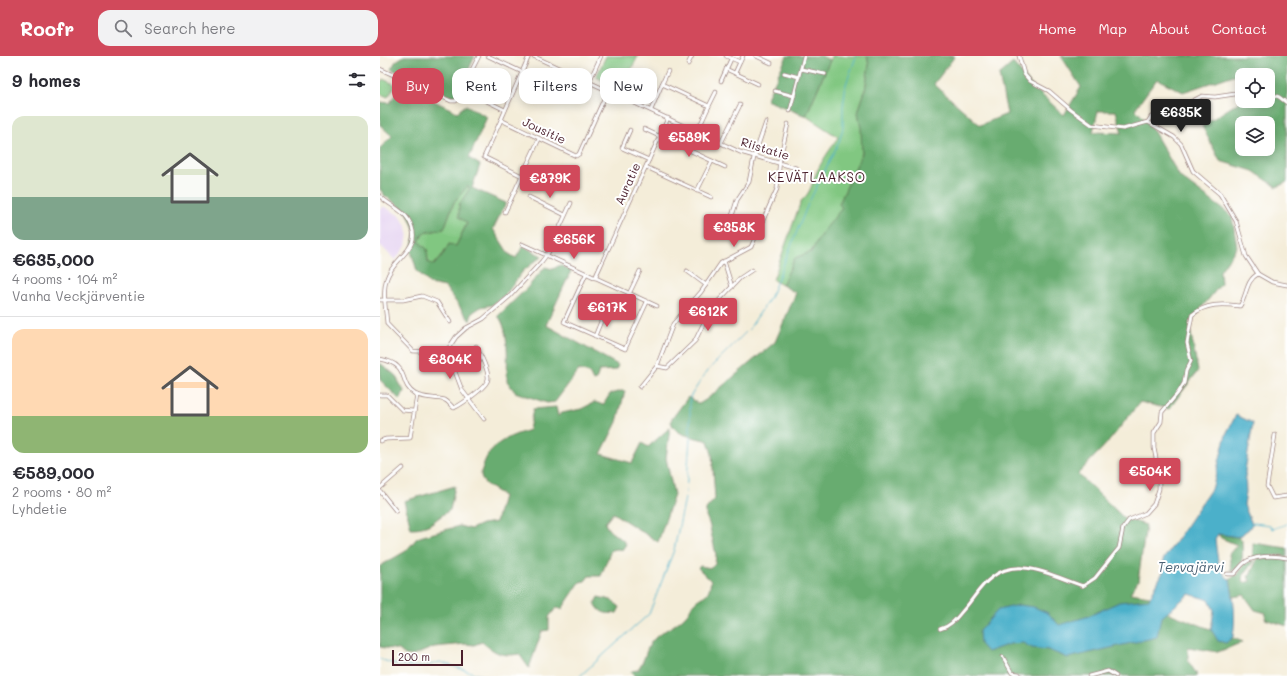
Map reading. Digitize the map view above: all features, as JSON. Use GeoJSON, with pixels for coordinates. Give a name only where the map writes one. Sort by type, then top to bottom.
{"type":"FeatureCollection","features":[{"type":"Feature","properties":{"kind":"street"},"geometry":{"type":"LineString","coordinates":[[380,69],[451,101],[456,101],[479,56]]}},
{"type":"Feature","properties":{"kind":"street"},"geometry":{"type":"LineString","coordinates":[[488,56],[519,71]]}},
{"type":"Feature","properties":{"kind":"street"},"geometry":{"type":"LineString","coordinates":[[524,68],[529,56]]}},
{"type":"Feature","properties":{"kind":"street","name":"Riistatie"},"geometry":{"type":"LineString","coordinates":[[533,56],[559,68]]}},
{"type":"Feature","properties":{"kind":"street"},"geometry":{"type":"LineString","coordinates":[[592,76],[601,56]]}},
{"type":"Feature","properties":{"kind":"street"},"geometry":{"type":"LineString","coordinates":[[688,64],[692,56]]}},
{"type":"Feature","properties":{"kind":"street"},"geometry":{"type":"LineString","coordinates":[[726,56],[740,62]]}},
{"type":"Feature","properties":{"kind":"street"},"geometry":{"type":"LineString","coordinates":[[735,73],[743,56]]}},
{"type":"Feature","properties":{"kind":"street"},"geometry":{"type":"LineString","coordinates":[[756,56],[771,63]]}},
{"type":"Feature","properties":{"kind":"street"},"geometry":{"type":"LineString","coordinates":[[790,111],[804,56]]}},
{"type":"Feature","properties":{"kind":"street"},"geometry":{"type":"LineString","coordinates":[[1019,56],[1024,74],[1030,81],[1049,91],[1071,110],[1092,125],[1123,129],[1148,122],[1151,117],[1159,113],[1180,108],[1202,96],[1214,97],[1235,94]]}},
{"type":"Feature","properties":{"kind":"street"},"geometry":{"type":"LineString","coordinates":[[721,80],[731,58]]}},
{"type":"Feature","properties":{"kind":"street"},"geometry":{"type":"LineString","coordinates":[[726,69],[758,84]]}},
{"type":"Feature","properties":{"kind":"street"},"geometry":{"type":"LineString","coordinates":[[801,70],[825,74]]}},
{"type":"Feature","properties":{"kind":"street"},"geometry":{"type":"LineString","coordinates":[[651,110],[668,71]]}},
{"type":"Feature","properties":{"kind":"street"},"geometry":{"type":"LineString","coordinates":[[784,73],[799,77]]}},
{"type":"Feature","properties":{"kind":"street"},"geometry":{"type":"LineString","coordinates":[[519,79],[484,156],[522,176]]}},
{"type":"Feature","properties":{"kind":"street"},"geometry":{"type":"LineString","coordinates":[[662,84],[709,106]]}},
{"type":"Feature","properties":{"kind":"street"},"geometry":{"type":"LineString","coordinates":[[775,91],[794,96]]}},
{"type":"Feature","properties":{"kind":"street"},"geometry":{"type":"LineString","coordinates":[[697,132],[716,92]]}},
{"type":"Feature","properties":{"kind":"street"},"geometry":{"type":"LineString","coordinates":[[1275,96],[1287,103]]}},
{"type":"Feature","properties":{"kind":"street"},"geometry":{"type":"LineString","coordinates":[[493,104],[505,110]]}},
{"type":"Feature","properties":{"kind":"street","name":"Jousitie"},"geometry":{"type":"LineString","coordinates":[[501,120],[539,139],[578,155],[602,104]]}},
{"type":"Feature","properties":{"kind":"street","name":"Riistatie"},"geometry":{"type":"LineString","coordinates":[[638,104],[754,157],[796,168]]}},
{"type":"Feature","properties":{"kind":"street"},"geometry":{"type":"LineString","coordinates":[[721,143],[740,105]]}},
{"type":"Feature","properties":{"kind":"street","name":"Auratie"},"geometry":{"type":"LineString","coordinates":[[596,278],[668,118]]}},
{"type":"Feature","properties":{"kind":"street"},"geometry":{"type":"LineString","coordinates":[[732,216],[737,200],[749,182],[754,157],[766,122]]}},
{"type":"Feature","properties":{"kind":"street"},"geometry":{"type":"LineString","coordinates":[[1148,122],[1174,136],[1181,144],[1193,171],[1220,194],[1236,221],[1246,256],[1258,274],[1272,282],[1287,285]]}},
{"type":"Feature","properties":{"kind":"street"},"geometry":{"type":"LineString","coordinates":[[640,386],[657,366],[673,324],[724,261],[751,247],[777,189],[788,124]]}},
{"type":"Feature","properties":{"kind":"street"},"geometry":{"type":"LineString","coordinates":[[644,129],[725,167]]}},
{"type":"Feature","properties":{"kind":"street"},"geometry":{"type":"LineString","coordinates":[[630,130],[622,148],[649,160]]}},
{"type":"Feature","properties":{"kind":"street"},"geometry":{"type":"LineString","coordinates":[[505,212],[539,139]]}},
{"type":"Feature","properties":{"kind":"street"},"geometry":{"type":"LineString","coordinates":[[697,191],[712,160]]}},
{"type":"Feature","properties":{"kind":"street"},"geometry":{"type":"LineString","coordinates":[[646,167],[711,197]]}},
{"type":"Feature","properties":{"kind":"street"},"geometry":{"type":"LineString","coordinates":[[380,196],[404,214],[412,230],[411,246],[408,252],[392,268],[386,281],[387,324],[409,349],[416,352],[446,352]]}},
{"type":"Feature","properties":{"kind":"street"},"geometry":{"type":"LineString","coordinates":[[529,197],[565,215]]}},
{"type":"Feature","properties":{"kind":"street"},"geometry":{"type":"LineString","coordinates":[[446,352],[461,332],[483,319],[510,296],[546,255],[571,203]]}},
{"type":"Feature","properties":{"kind":"street"},"geometry":{"type":"LineString","coordinates":[[522,244],[657,306]]}},
{"type":"Feature","properties":{"kind":"street"},"geometry":{"type":"LineString","coordinates":[[724,261],[732,286]]}},
{"type":"Feature","properties":{"kind":"street"},"geometry":{"type":"LineString","coordinates":[[657,366],[667,368],[683,355],[695,341],[708,314],[732,286],[752,270]]}},
{"type":"Feature","properties":{"kind":"street"},"geometry":{"type":"LineString","coordinates":[[629,294],[640,271]]}},
{"type":"Feature","properties":{"kind":"street"},"geometry":{"type":"LineString","coordinates":[[687,272],[706,285]]}},
{"type":"Feature","properties":{"kind":"street"},"geometry":{"type":"LineString","coordinates":[[586,274],[564,322],[625,349],[647,302]]}},
{"type":"Feature","properties":{"kind":"street"},"geometry":{"type":"LineString","coordinates":[[940,629],[948,627],[958,617],[990,578],[1011,568],[1036,569],[1083,586],[1095,578],[1119,548],[1123,528],[1129,520],[1146,513],[1154,504],[1158,489],[1159,474],[1154,448],[1154,433],[1161,422],[1162,412],[1178,393],[1184,383],[1186,371],[1191,361],[1187,343],[1192,315],[1199,308],[1213,304],[1240,306],[1251,279],[1258,274]]}},
{"type":"Feature","properties":{"kind":"street"},"geometry":{"type":"LineString","coordinates":[[380,300],[404,300],[422,296],[437,302],[450,322]]}},
{"type":"Feature","properties":{"kind":"street"},"geometry":{"type":"LineString","coordinates":[[595,336],[604,314]]}},
{"type":"Feature","properties":{"kind":"street"},"geometry":{"type":"LineString","coordinates":[[380,359],[393,362],[398,365],[410,390],[417,395],[444,400],[454,408],[486,384],[488,378],[476,346]]}},
{"type":"Feature","properties":{"kind":"street"},"geometry":{"type":"LineString","coordinates":[[446,352],[449,356],[459,384],[484,419]]}},
{"type":"Feature","properties":{"kind":"street"},"geometry":{"type":"LineString","coordinates":[[380,395],[386,395],[402,410],[413,411]]}},
{"type":"Feature","properties":{"kind":"street"},"geometry":{"type":"LineString","coordinates":[[380,441],[386,439],[410,438],[413,411],[417,395]]}},
{"type":"Feature","properties":{"kind":"street"},"geometry":{"type":"LineString","coordinates":[[1276,436],[1267,486],[1273,498],[1287,496]]}},
{"type":"Feature","properties":{"kind":"street"},"geometry":{"type":"LineString","coordinates":[[380,488],[403,468]]}},
{"type":"Feature","properties":{"kind":"street"},"geometry":{"type":"LineString","coordinates":[[380,491],[396,511]]}},
{"type":"Feature","properties":{"kind":"street"},"geometry":{"type":"LineString","coordinates":[[1227,574],[1234,574],[1243,564],[1253,559],[1274,557],[1287,558]]}},
{"type":"Feature","properties":{"kind":"street"},"geometry":{"type":"LineString","coordinates":[[1003,657],[1012,673],[1019,674],[1020,676]]}},
{"type":"Feature","properties":{"kind":"street"},"geometry":{"type":"LineString","coordinates":[[1089,676],[1108,671],[1116,676]]}},
{"type":"Feature","properties":{"kind":"shaded area"},"geometry":{"type":"Polygon","coordinates":[[[383,206],[400,216],[407,227],[408,234],[406,246],[395,260],[380,245],[380,210],[383,206]]]}},
{"type":"Feature","properties":{"kind":"green space"},"geometry":{"type":"Polygon","coordinates":[[[404,56],[475,56],[469,68],[452,68],[452,97],[444,93],[444,68],[391,69],[396,61],[404,56]]]}},
{"type":"Feature","properties":{"kind":"green space"},"geometry":{"type":"Polygon","coordinates":[[[606,56],[638,56],[632,68],[600,68],[606,56]]]}},
{"type":"Feature","properties":{"kind":"green space"},"geometry":{"type":"Polygon","coordinates":[[[787,56],[821,56],[830,60],[806,116],[766,100],[787,56]]]}},
{"type":"Feature","properties":{"kind":"green space"},"geometry":{"type":"Polygon","coordinates":[[[832,56],[867,56],[869,64],[865,91],[858,112],[862,129],[862,153],[839,204],[843,208],[822,233],[811,252],[795,258],[782,285],[773,280],[801,201],[809,192],[821,164],[838,137],[806,116],[832,56]]]}},
{"type":"Feature","properties":{"kind":"green space"},"geometry":{"type":"Polygon","coordinates":[[[867,56],[955,56],[934,84],[980,125],[1007,114],[999,75],[1013,63],[1033,87],[1064,115],[1081,87],[1061,56],[1287,56],[1287,182],[1277,187],[1253,171],[1220,161],[1202,126],[1235,105],[1235,108],[1275,108],[1275,68],[1235,68],[1235,75],[1183,92],[1157,79],[1135,109],[1150,125],[1180,177],[1232,216],[1237,247],[1220,271],[1221,284],[1189,323],[1198,371],[1169,409],[1140,402],[1110,440],[1078,474],[1124,518],[1146,525],[1138,581],[1130,593],[1150,596],[1159,609],[1243,642],[1218,652],[1188,647],[1188,661],[1198,676],[635,676],[631,673],[632,671],[638,670],[641,666],[649,645],[655,638],[680,621],[688,613],[693,604],[707,594],[711,581],[698,568],[700,566],[711,568],[715,564],[716,555],[706,516],[706,509],[715,499],[712,454],[708,441],[680,433],[672,425],[671,420],[688,397],[699,404],[707,399],[775,342],[796,293],[782,285],[795,258],[811,252],[822,233],[842,208],[839,204],[862,153],[861,129],[858,112],[865,91],[869,64],[867,56]],[[1098,111],[1093,132],[1122,133],[1116,111],[1098,111]]]}},
{"type":"Feature","properties":{"kind":"green space"},"geometry":{"type":"Polygon","coordinates":[[[600,69],[600,79],[596,77],[600,69]]]}},
{"type":"Feature","properties":{"kind":"green space"},"geometry":{"type":"Polygon","coordinates":[[[383,79],[392,83],[392,91],[388,97],[380,94],[380,83],[383,79]]]}},
{"type":"Feature","properties":{"kind":"green space"},"geometry":{"type":"Polygon","coordinates":[[[392,100],[392,104],[440,104],[457,112],[466,105],[487,117],[469,158],[480,165],[472,188],[506,203],[493,229],[509,254],[516,258],[523,246],[542,256],[523,271],[506,294],[492,305],[481,307],[472,313],[470,321],[445,287],[430,284],[417,271],[411,251],[415,231],[407,212],[384,195],[380,189],[380,148],[392,136],[380,125],[380,102],[390,103],[392,100]],[[468,186],[454,202],[444,229],[423,233],[419,242],[427,249],[428,262],[434,265],[449,244],[456,246],[467,223],[459,217],[459,205],[470,188],[468,186]]]}},
{"type":"Feature","properties":{"kind":"green space"},"geometry":{"type":"Polygon","coordinates":[[[467,186],[470,188],[459,205],[467,223],[456,246],[449,244],[434,265],[428,262],[427,249],[419,242],[423,233],[444,229],[454,202],[467,186]]]}},
{"type":"Feature","properties":{"kind":"green space"},"geometry":{"type":"Polygon","coordinates":[[[560,265],[571,271],[546,325],[618,365],[616,370],[599,371],[596,380],[593,381],[589,373],[579,370],[555,402],[547,403],[515,392],[507,381],[506,338],[502,322],[498,316],[527,288],[545,267],[553,269],[560,265]]]}},
{"type":"Feature","properties":{"kind":"green space"},"geometry":{"type":"Polygon","coordinates":[[[380,363],[395,375],[404,391],[400,400],[380,380],[380,363]]]}},
{"type":"Feature","properties":{"kind":"green space"},"geometry":{"type":"Polygon","coordinates":[[[625,391],[617,422],[601,454],[632,463],[642,443],[648,447],[670,428],[666,458],[674,495],[658,542],[613,513],[605,523],[612,533],[626,544],[622,550],[611,550],[601,576],[589,576],[585,581],[580,582],[562,609],[556,608],[549,617],[549,630],[542,631],[529,668],[519,654],[508,655],[499,653],[482,642],[474,645],[466,644],[434,647],[413,656],[405,655],[399,650],[380,647],[380,566],[406,551],[417,538],[459,526],[471,529],[482,524],[496,522],[503,496],[483,481],[481,474],[483,466],[486,458],[495,446],[507,438],[529,430],[533,409],[556,407],[558,416],[562,413],[581,409],[595,402],[603,405],[610,394],[625,391]]]}},
{"type":"Feature","properties":{"kind":"green space"},"geometry":{"type":"Polygon","coordinates":[[[455,486],[450,510],[424,527],[411,528],[404,501],[455,486]]]}},
{"type":"Feature","properties":{"kind":"green space"},"geometry":{"type":"Polygon","coordinates":[[[1218,534],[1238,537],[1242,540],[1241,563],[1236,569],[1231,571],[1229,554],[1237,545],[1221,538],[1218,534]]]}},
{"type":"Feature","properties":{"kind":"green space"},"geometry":{"type":"Polygon","coordinates":[[[1253,543],[1287,548],[1287,557],[1282,555],[1253,558],[1253,543]]]}},
{"type":"Feature","properties":{"kind":"green space"},"geometry":{"type":"Polygon","coordinates":[[[1282,557],[1287,559],[1287,626],[1265,619],[1266,613],[1255,610],[1244,595],[1233,597],[1230,580],[1235,575],[1237,576],[1244,564],[1254,560],[1242,578],[1244,583],[1250,581],[1248,576],[1250,576],[1257,559],[1282,557]]]}},
{"type":"Feature","properties":{"kind":"green space"},"geometry":{"type":"Polygon","coordinates":[[[598,597],[611,600],[620,607],[617,613],[607,613],[601,611],[595,603],[598,597]]]}},
{"type":"Feature","properties":{"kind":"water","name":"Tervajärvi"},"geometry":{"type":"Polygon","coordinates":[[[1236,415],[1253,423],[1245,471],[1246,492],[1244,505],[1252,524],[1249,529],[1238,537],[1218,534],[1215,539],[1220,566],[1222,571],[1230,580],[1234,615],[1233,637],[1226,643],[1218,641],[1211,629],[1214,610],[1209,600],[1189,594],[1161,618],[1157,637],[1068,658],[1048,650],[1032,648],[1023,643],[1010,644],[987,652],[980,644],[979,631],[998,610],[1019,605],[1034,607],[1048,613],[1059,625],[1089,616],[1119,602],[1149,599],[1164,570],[1163,560],[1213,486],[1226,434],[1236,415]]]}},
{"type":"Feature","properties":{"kind":"waterway"},"geometry":{"type":"LineString","coordinates":[[810,200],[839,142],[843,128],[843,106],[846,84],[856,57]]}},
{"type":"Feature","properties":{"kind":"waterway"},"geometry":{"type":"LineString","coordinates":[[751,326],[770,298],[808,204]]}},
{"type":"Feature","properties":{"kind":"waterway"},"geometry":{"type":"LineString","coordinates":[[686,493],[690,438],[690,397],[707,371],[750,328]]}},
{"type":"Feature","properties":{"kind":"waterway"},"geometry":{"type":"LineString","coordinates":[[580,676],[649,614],[674,550],[685,498]]}},
{"type":"Feature","properties":{"kind":"waterway"},"geometry":{"type":"LineString","coordinates":[[1252,524],[1270,525],[1272,529],[1287,524]]}},
{"type":"Feature","properties":{"kind":"waterway"},"geometry":{"type":"LineString","coordinates":[[380,659],[397,665],[423,667],[440,662],[483,676]]}},
{"type":"Feature","properties":{"kind":"district","name":"KEVÄTLAAKSO"},"geometry":{"type":"Point","coordinates":[817,177]}}]}
